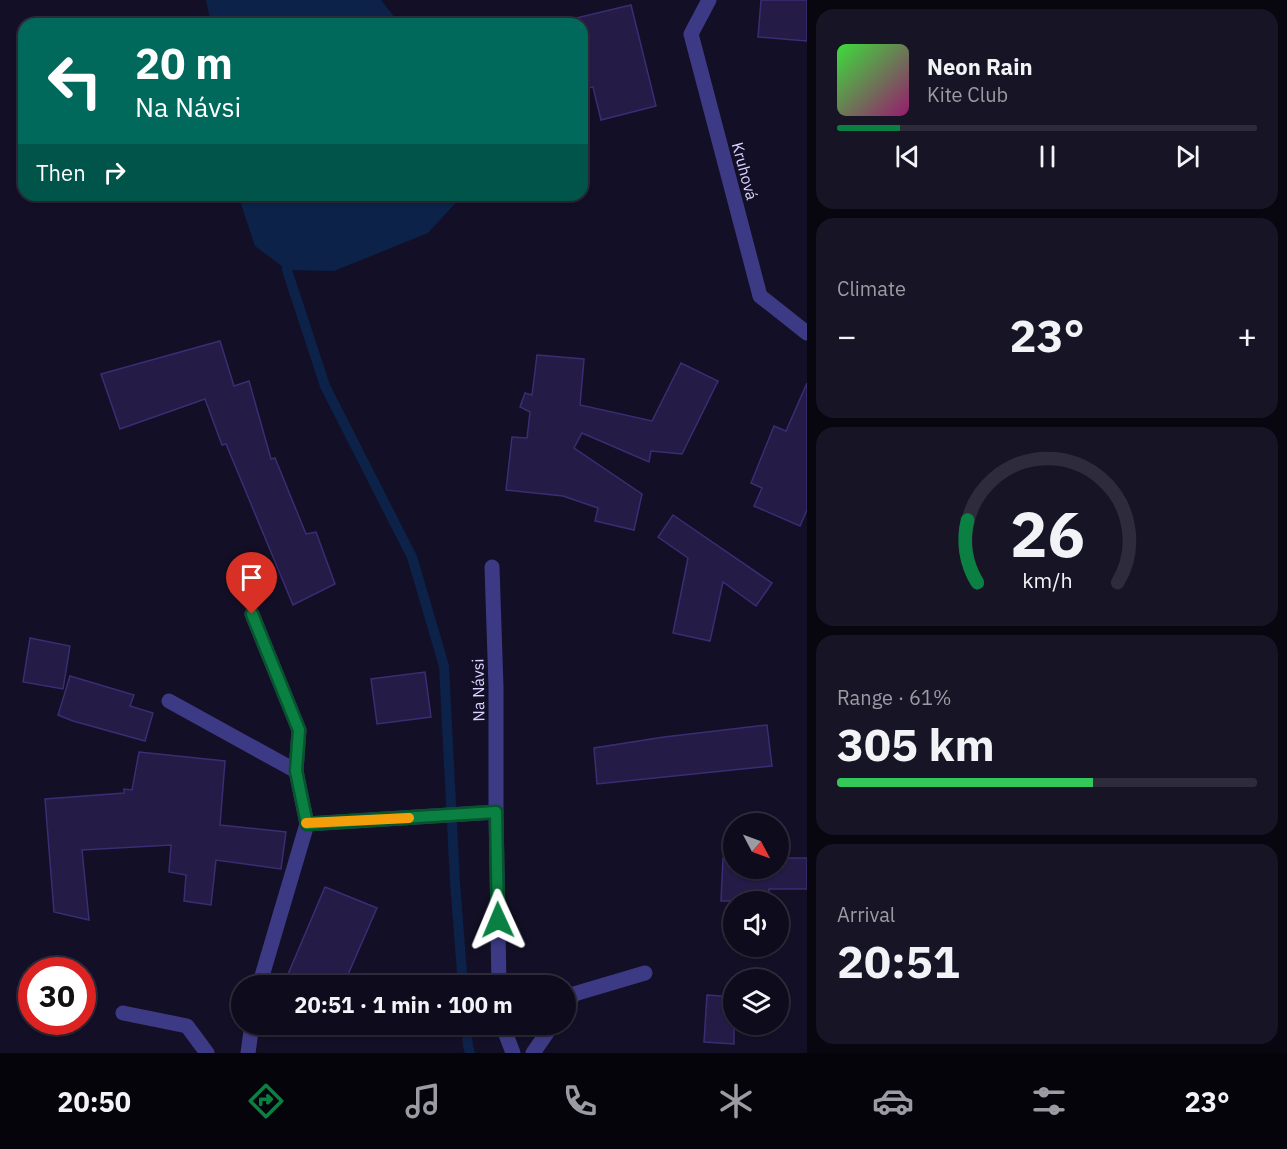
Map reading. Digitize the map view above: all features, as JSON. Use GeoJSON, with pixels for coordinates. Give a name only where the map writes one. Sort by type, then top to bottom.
{"type":"FeatureCollection","features":[{"type":"Feature","properties":{"kind":"street","name":"Kruhová"},"geometry":{"type":"LineString","coordinates":[[709,0],[691,34],[760,297],[807,333]]}},
{"type":"Feature","properties":{"kind":"street","name":"Na Návsi"},"geometry":{"type":"LineString","coordinates":[[492,567],[496,687],[499,975]]}},
{"type":"Feature","properties":{"kind":"street"},"geometry":{"type":"LineString","coordinates":[[252,614],[299,730],[296,771],[307,824],[262,975]]}},
{"type":"Feature","properties":{"kind":"street"},"geometry":{"type":"LineString","coordinates":[[169,701],[296,771]]}},
{"type":"Feature","properties":{"kind":"street"},"geometry":{"type":"LineString","coordinates":[[307,824],[496,812]]}},
{"type":"Feature","properties":{"kind":"street"},"geometry":{"type":"LineString","coordinates":[[576,993],[645,973]]}},
{"type":"Feature","properties":{"kind":"street"},"geometry":{"type":"LineString","coordinates":[[123,1013],[187,1026],[207,1053]]}},
{"type":"Feature","properties":{"kind":"street"},"geometry":{"type":"LineString","coordinates":[[248,1053],[250,1035]]}},
{"type":"Feature","properties":{"kind":"street"},"geometry":{"type":"LineString","coordinates":[[506,1035],[513,1053]]}},
{"type":"Feature","properties":{"kind":"street"},"geometry":{"type":"LineString","coordinates":[[533,1053],[545,1035]]}},
{"type":"Feature","properties":{"kind":"water"},"geometry":{"type":"Polygon","coordinates":[[[206,0],[381,0],[395,18],[210,18],[206,0]]]}},
{"type":"Feature","properties":{"kind":"water"},"geometry":{"type":"Polygon","coordinates":[[[240,201],[457,201],[428,233],[334,271],[287,270],[255,246],[240,201]]]}},
{"type":"Feature","properties":{"kind":"building"},"geometry":{"type":"Polygon","coordinates":[[[761,0],[807,0],[807,41],[758,37],[761,0]]]}},
{"type":"Feature","properties":{"kind":"building"},"geometry":{"type":"Polygon","coordinates":[[[631,5],[656,106],[601,120],[593,87],[588,88],[588,18],[576,18],[631,5]]]}},
{"type":"Feature","properties":{"kind":"building"},"geometry":{"type":"Polygon","coordinates":[[[220,341],[234,386],[249,381],[271,459],[275,458],[306,534],[316,532],[335,584],[293,605],[226,444],[222,445],[205,399],[120,429],[101,374],[220,341]]]}},
{"type":"Feature","properties":{"kind":"building"},"geometry":{"type":"Polygon","coordinates":[[[537,355],[584,359],[580,405],[652,421],[681,363],[718,381],[682,454],[651,451],[649,462],[582,433],[574,448],[642,494],[634,530],[595,521],[598,508],[563,496],[506,490],[512,437],[527,438],[530,412],[520,407],[525,393],[532,395],[537,355]]]}},
{"type":"Feature","properties":{"kind":"building"},"geometry":{"type":"Polygon","coordinates":[[[807,383],[807,510],[800,526],[754,506],[762,488],[751,483],[774,426],[786,431],[807,383]]]}},
{"type":"Feature","properties":{"kind":"building"},"geometry":{"type":"Polygon","coordinates":[[[673,515],[772,583],[756,606],[723,582],[710,641],[673,633],[688,558],[658,537],[673,515]]]}},
{"type":"Feature","properties":{"kind":"building"},"geometry":{"type":"Polygon","coordinates":[[[30,638],[70,646],[63,689],[23,682],[30,638]]]}},
{"type":"Feature","properties":{"kind":"building"},"geometry":{"type":"Polygon","coordinates":[[[425,672],[431,717],[377,724],[371,679],[425,672]]]}},
{"type":"Feature","properties":{"kind":"building"},"geometry":{"type":"Polygon","coordinates":[[[70,676],[134,695],[130,706],[153,713],[145,741],[58,715],[70,676]]]}},
{"type":"Feature","properties":{"kind":"building"},"geometry":{"type":"Polygon","coordinates":[[[767,725],[772,766],[597,784],[594,748],[767,725]]]}},
{"type":"Feature","properties":{"kind":"building"},"geometry":{"type":"Polygon","coordinates":[[[139,752],[225,761],[220,825],[286,832],[281,869],[216,860],[211,905],[184,901],[186,875],[169,872],[171,845],[82,850],[89,920],[54,912],[45,799],[124,793],[124,789],[132,790],[139,752]]]}},
{"type":"Feature","properties":{"kind":"building"},"geometry":{"type":"Polygon","coordinates":[[[723,858],[723,879],[789,879],[789,858],[807,858],[807,889],[723,891],[723,901],[721,901],[723,858]]]}},
{"type":"Feature","properties":{"kind":"building"},"geometry":{"type":"Polygon","coordinates":[[[325,887],[377,908],[348,975],[288,975],[325,887]]]}},
{"type":"Feature","properties":{"kind":"building"},"geometry":{"type":"Polygon","coordinates":[[[707,995],[723,996],[723,1035],[734,1035],[734,1044],[704,1042],[707,995]]]}},
{"type":"Feature","properties":{"kind":"waterway"},"geometry":{"type":"LineString","coordinates":[[288,256],[287,270],[325,386],[412,557],[444,666],[462,975]]}},
{"type":"Feature","properties":{"kind":"waterway"},"geometry":{"type":"LineString","coordinates":[[467,1035],[470,1053]]}},
{"type":"Feature","properties":{"kind":"slow traffic"},"geometry":{"type":"LineString","coordinates":[[306,823],[409,818]]}},
{"type":"Feature","properties":{"kind":"route"},"geometry":{"type":"LineString","coordinates":[[252,614],[299,730],[296,771],[307,824],[496,812],[498,920]]}}]}
